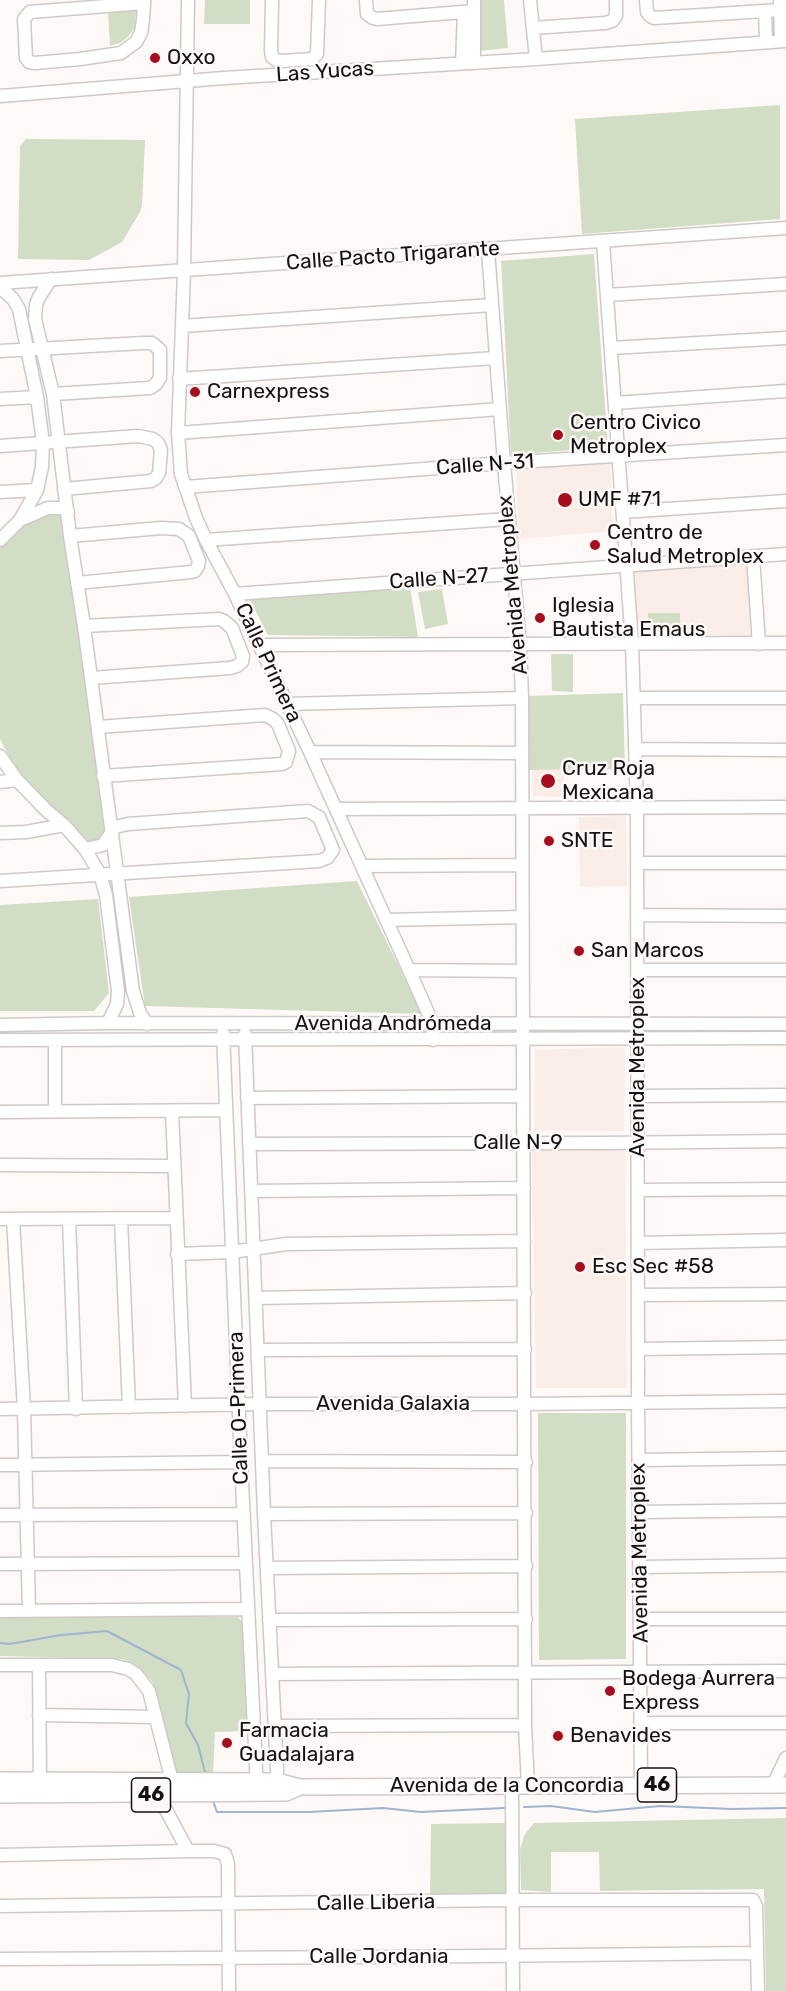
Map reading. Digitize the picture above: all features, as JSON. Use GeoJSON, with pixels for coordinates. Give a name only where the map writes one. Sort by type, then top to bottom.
{"type":"FeatureCollection","features":[{"type":"Feature","properties":{"kind":"main road","name":"Avenida de la Concordia"},"geometry":{"type":"LineString","coordinates":[[0,1780],[172,1781],[278,1787],[286,1793],[300,1787],[779,1785]]}},
{"type":"Feature","properties":{"kind":"main road","name":"Avenida de la Concordia"},"geometry":{"type":"LineString","coordinates":[[0,1796],[158,1794],[257,1787]]}},
{"type":"Feature","properties":{"kind":"street","name":"Calle Primera"},"geometry":{"type":"LineString","coordinates":[[188,0],[184,271],[178,433],[181,474],[206,540],[235,594],[310,752],[409,970],[433,1024],[433,1040]]}},
{"type":"Feature","properties":{"kind":"street"},"geometry":{"type":"LineString","coordinates":[[272,0],[271,51],[272,57],[282,61],[312,59],[317,54],[319,0]]}},
{"type":"Feature","properties":{"kind":"street"},"geometry":{"type":"LineString","coordinates":[[530,0],[536,59]]}},
{"type":"Feature","properties":{"kind":"street"},"geometry":{"type":"LineString","coordinates":[[533,28],[612,21],[616,16],[616,0]]}},
{"type":"Feature","properties":{"kind":"street"},"geometry":{"type":"LineString","coordinates":[[646,0],[647,12],[654,18],[765,11],[780,5],[784,41]]}},
{"type":"Feature","properties":{"kind":"street"},"geometry":{"type":"LineString","coordinates":[[144,2],[141,33],[136,42],[122,53],[80,60],[35,63],[29,62],[26,58],[24,19],[30,12],[144,2]]}},
{"type":"Feature","properties":{"kind":"street"},"geometry":{"type":"LineString","coordinates":[[365,4],[370,17],[377,19],[470,8],[468,63]]}},
{"type":"Feature","properties":{"kind":"street"},"geometry":{"type":"LineString","coordinates":[[765,11],[766,42]]}},
{"type":"Feature","properties":{"kind":"street","name":"Las Yucas"},"geometry":{"type":"LineString","coordinates":[[0,96],[186,81],[784,41]]}},
{"type":"Feature","properties":{"kind":"street","name":"Calle Pacto Trigarante"},"geometry":{"type":"LineString","coordinates":[[0,285],[51,279],[786,228]]}},
{"type":"Feature","properties":{"kind":"street","name":"Avenida Metroplex"},"geometry":{"type":"LineString","coordinates":[[603,242],[632,643],[637,808],[641,1785]]}},
{"type":"Feature","properties":{"kind":"street","name":"Avenida Metroplex"},"geometry":{"type":"LineString","coordinates":[[488,250],[508,519],[520,644],[522,698],[526,1673],[525,1725],[513,1900],[513,1991]]}},
{"type":"Feature","properties":{"kind":"street"},"geometry":{"type":"LineString","coordinates":[[51,279],[39,297],[35,319],[53,394],[70,536],[133,991],[140,1013],[147,1024]]}},
{"type":"Feature","properties":{"kind":"street"},"geometry":{"type":"LineString","coordinates":[[607,295],[786,284]]}},
{"type":"Feature","properties":{"kind":"street"},"geometry":{"type":"LineString","coordinates":[[0,285],[19,309],[37,397],[43,443],[42,467],[37,490],[20,520],[0,539]]}},
{"type":"Feature","properties":{"kind":"street"},"geometry":{"type":"LineString","coordinates":[[182,326],[492,305]]}},
{"type":"Feature","properties":{"kind":"street"},"geometry":{"type":"LineString","coordinates":[[611,348],[786,338]]}},
{"type":"Feature","properties":{"kind":"street"},"geometry":{"type":"LineString","coordinates":[[0,351],[143,343],[152,343],[160,350],[159,378],[150,388],[53,394]]}},
{"type":"Feature","properties":{"kind":"street"},"geometry":{"type":"LineString","coordinates":[[179,379],[496,358]]}},
{"type":"Feature","properties":{"kind":"street"},"geometry":{"type":"LineString","coordinates":[[615,404],[786,391]]}},
{"type":"Feature","properties":{"kind":"street"},"geometry":{"type":"LineString","coordinates":[[0,399],[37,397]]}},
{"type":"Feature","properties":{"kind":"street"},"geometry":{"type":"LineString","coordinates":[[178,433],[500,410]]}},
{"type":"Feature","properties":{"kind":"street"},"geometry":{"type":"LineString","coordinates":[[0,446],[138,436],[153,439],[158,443],[161,450],[159,473],[156,478],[144,482],[64,489]]}},
{"type":"Feature","properties":{"kind":"street","name":"Calle N-31"},"geometry":{"type":"LineString","coordinates":[[185,487],[786,445]]}},
{"type":"Feature","properties":{"kind":"street"},"geometry":{"type":"LineString","coordinates":[[0,492],[37,490]]}},
{"type":"Feature","properties":{"kind":"street"},"geometry":{"type":"LineString","coordinates":[[623,512],[786,501]]}},
{"type":"Feature","properties":{"kind":"street"},"geometry":{"type":"LineString","coordinates":[[20,520],[48,508],[62,508],[68,512]]}},
{"type":"Feature","properties":{"kind":"street"},"geometry":{"type":"LineString","coordinates":[[206,540],[508,519]]}},
{"type":"Feature","properties":{"kind":"street"},"geometry":{"type":"LineString","coordinates":[[70,536],[161,528],[179,529],[189,536],[199,561],[195,571],[190,572],[77,583]]}},
{"type":"Feature","properties":{"kind":"street","name":"Calle N-27"},"geometry":{"type":"LineString","coordinates":[[235,594],[786,554]]}},
{"type":"Feature","properties":{"kind":"street"},"geometry":{"type":"LineString","coordinates":[[753,556],[759,644]]}},
{"type":"Feature","properties":{"kind":"street"},"geometry":{"type":"LineString","coordinates":[[84,626],[219,619],[232,628],[242,649],[242,662],[230,668],[91,678]]}},
{"type":"Feature","properties":{"kind":"street"},"geometry":{"type":"LineString","coordinates":[[259,645],[786,643]]}},
{"type":"Feature","properties":{"kind":"street"},"geometry":{"type":"LineString","coordinates":[[287,704],[522,698]]}},
{"type":"Feature","properties":{"kind":"street"},"geometry":{"type":"LineString","coordinates":[[633,698],[786,698]]}},
{"type":"Feature","properties":{"kind":"street"},"geometry":{"type":"LineString","coordinates":[[98,727],[265,715],[278,724],[289,751],[286,762],[282,764],[103,776]]}},
{"type":"Feature","properties":{"kind":"street"},"geometry":{"type":"LineString","coordinates":[[635,749],[786,750]]}},
{"type":"Feature","properties":{"kind":"street"},"geometry":{"type":"LineString","coordinates":[[310,752],[522,753]]}},
{"type":"Feature","properties":{"kind":"street"},"geometry":{"type":"LineString","coordinates":[[0,756],[17,780],[64,825],[85,849],[100,874],[106,895],[118,991],[117,1004],[108,1023]]}},
{"type":"Feature","properties":{"kind":"street"},"geometry":{"type":"LineString","coordinates":[[0,782],[17,780]]}},
{"type":"Feature","properties":{"kind":"street"},"geometry":{"type":"LineString","coordinates":[[336,809],[786,807]]}},
{"type":"Feature","properties":{"kind":"street"},"geometry":{"type":"LineString","coordinates":[[0,882],[320,861],[331,854],[332,845],[319,817],[308,811],[128,824],[111,831],[103,845],[85,849]]}},
{"type":"Feature","properties":{"kind":"street"},"geometry":{"type":"LineString","coordinates":[[0,833],[26,832],[64,825]]}},
{"type":"Feature","properties":{"kind":"street"},"geometry":{"type":"LineString","coordinates":[[637,863],[786,863]]}},
{"type":"Feature","properties":{"kind":"street"},"geometry":{"type":"LineString","coordinates":[[362,866],[522,865]]}},
{"type":"Feature","properties":{"kind":"street"},"geometry":{"type":"LineString","coordinates":[[638,915],[786,916]]}},
{"type":"Feature","properties":{"kind":"street"},"geometry":{"type":"LineString","coordinates":[[386,920],[522,917]]}},
{"type":"Feature","properties":{"kind":"street"},"geometry":{"type":"LineString","coordinates":[[110,921],[123,920]]}},
{"type":"Feature","properties":{"kind":"street"},"geometry":{"type":"LineString","coordinates":[[409,970],[522,971]]}},
{"type":"Feature","properties":{"kind":"street"},"geometry":{"type":"LineString","coordinates":[[638,970],[786,970]]}},
{"type":"Feature","properties":{"kind":"street","name":"Avenida Andrómeda"},"geometry":{"type":"LineString","coordinates":[[0,1024],[786,1024]]}},
{"type":"Feature","properties":{"kind":"street","name":"Calle O-Primera"},"geometry":{"type":"LineString","coordinates":[[223,1024],[257,1787]]}},
{"type":"Feature","properties":{"kind":"street","name":"Calle O-Primera"},"geometry":{"type":"LineString","coordinates":[[245,1024],[264,1514],[278,1787]]}},
{"type":"Feature","properties":{"kind":"street","name":"Avenida Andrómeda"},"geometry":{"type":"LineString","coordinates":[[0,1040],[786,1038]]}},
{"type":"Feature","properties":{"kind":"street"},"geometry":{"type":"LineString","coordinates":[[55,1040],[55,1111]]}},
{"type":"Feature","properties":{"kind":"street"},"geometry":{"type":"LineString","coordinates":[[638,1096],[786,1095]]}},
{"type":"Feature","properties":{"kind":"street"},"geometry":{"type":"LineString","coordinates":[[247,1098],[523,1096]]}},
{"type":"Feature","properties":{"kind":"street"},"geometry":{"type":"LineString","coordinates":[[0,1112],[226,1110]]}},
{"type":"Feature","properties":{"kind":"street"},"geometry":{"type":"LineString","coordinates":[[172,1111],[184,1406]]}},
{"type":"Feature","properties":{"kind":"street","name":"Calle N-9"},"geometry":{"type":"LineString","coordinates":[[249,1144],[786,1141]]}},
{"type":"Feature","properties":{"kind":"street"},"geometry":{"type":"LineString","coordinates":[[0,1165],[173,1166]]}},
{"type":"Feature","properties":{"kind":"street"},"geometry":{"type":"LineString","coordinates":[[252,1191],[524,1188]]}},
{"type":"Feature","properties":{"kind":"street"},"geometry":{"type":"LineString","coordinates":[[638,1190],[786,1189]]}},
{"type":"Feature","properties":{"kind":"street"},"geometry":{"type":"LineString","coordinates":[[0,1219],[176,1218]]}},
{"type":"Feature","properties":{"kind":"street"},"geometry":{"type":"LineString","coordinates":[[13,1219],[24,1409],[29,1611]]}},
{"type":"Feature","properties":{"kind":"street"},"geometry":{"type":"LineString","coordinates":[[121,1219],[129,1407]]}},
{"type":"Feature","properties":{"kind":"street"},"geometry":{"type":"LineString","coordinates":[[69,1220],[76,1409]]}},
{"type":"Feature","properties":{"kind":"street"},"geometry":{"type":"LineString","coordinates":[[638,1243],[786,1240]]}},
{"type":"Feature","properties":{"kind":"street"},"geometry":{"type":"LineString","coordinates":[[177,1254],[232,1252],[286,1244],[524,1241]]}},
{"type":"Feature","properties":{"kind":"street"},"geometry":{"type":"LineString","coordinates":[[256,1298],[525,1293]]}},
{"type":"Feature","properties":{"kind":"street"},"geometry":{"type":"LineString","coordinates":[[638,1295],[786,1294]]}},
{"type":"Feature","properties":{"kind":"street"},"geometry":{"type":"LineString","coordinates":[[639,1349],[786,1347]]}},
{"type":"Feature","properties":{"kind":"street"},"geometry":{"type":"LineString","coordinates":[[258,1350],[525,1348]]}},
{"type":"Feature","properties":{"kind":"street","name":"Avenida Galaxia"},"geometry":{"type":"LineString","coordinates":[[0,1409],[260,1404],[786,1401]]}},
{"type":"Feature","properties":{"kind":"street"},"geometry":{"type":"LineString","coordinates":[[639,1460],[786,1458]]}},
{"type":"Feature","properties":{"kind":"street"},"geometry":{"type":"LineString","coordinates":[[262,1461],[526,1462]]}},
{"type":"Feature","properties":{"kind":"street"},"geometry":{"type":"LineString","coordinates":[[0,1466],[241,1462]]}},
{"type":"Feature","properties":{"kind":"street"},"geometry":{"type":"LineString","coordinates":[[639,1512],[786,1510]]}},
{"type":"Feature","properties":{"kind":"street"},"geometry":{"type":"LineString","coordinates":[[0,1515],[244,1514]]}},
{"type":"Feature","properties":{"kind":"street"},"geometry":{"type":"LineString","coordinates":[[264,1514],[526,1514]]}},
{"type":"Feature","properties":{"kind":"street"},"geometry":{"type":"LineString","coordinates":[[0,1564],[246,1563]]}},
{"type":"Feature","properties":{"kind":"street"},"geometry":{"type":"LineString","coordinates":[[640,1567],[786,1565]]}},
{"type":"Feature","properties":{"kind":"street"},"geometry":{"type":"LineString","coordinates":[[267,1568],[526,1566]]}},
{"type":"Feature","properties":{"kind":"street"},"geometry":{"type":"LineString","coordinates":[[0,1611],[248,1609]]}},
{"type":"Feature","properties":{"kind":"street"},"geometry":{"type":"LineString","coordinates":[[269,1620],[526,1618]]}},
{"type":"Feature","properties":{"kind":"street"},"geometry":{"type":"LineString","coordinates":[[640,1619],[786,1618]]}},
{"type":"Feature","properties":{"kind":"street"},"geometry":{"type":"LineString","coordinates":[[0,1665],[112,1665],[128,1669],[136,1674],[149,1691],[172,1781]]}},
{"type":"Feature","properties":{"kind":"street"},"geometry":{"type":"LineString","coordinates":[[39,1665],[40,1780]]}},
{"type":"Feature","properties":{"kind":"street"},"geometry":{"type":"LineString","coordinates":[[272,1674],[786,1671]]}},
{"type":"Feature","properties":{"kind":"street"},"geometry":{"type":"LineString","coordinates":[[39,1715],[156,1717]]}},
{"type":"Feature","properties":{"kind":"street"},"geometry":{"type":"LineString","coordinates":[[641,1723],[786,1723]]}},
{"type":"Feature","properties":{"kind":"street"},"geometry":{"type":"LineString","coordinates":[[276,1726],[525,1725]]}},
{"type":"Feature","properties":{"kind":"street"},"geometry":{"type":"LineString","coordinates":[[779,1785],[786,1758]]}},
{"type":"Feature","properties":{"kind":"street"},"geometry":{"type":"LineString","coordinates":[[158,1794],[188,1851]]}},
{"type":"Feature","properties":{"kind":"street"},"geometry":{"type":"LineString","coordinates":[[0,1855],[188,1851],[214,1851],[225,1854],[228,1864],[229,1991]]}},
{"type":"Feature","properties":{"kind":"street","name":"Calle Liberia"},"geometry":{"type":"LineString","coordinates":[[0,1906],[513,1900],[753,1900],[756,1906],[757,1953]]}},
{"type":"Feature","properties":{"kind":"street"},"geometry":{"type":"LineString","coordinates":[[757,1953],[758,1991]]}},
{"type":"Feature","properties":{"kind":"street","name":"Calle Jordania"},"geometry":{"type":"LineString","coordinates":[[0,1959],[757,1953]]}},
{"type":"Feature","properties":{"kind":"shaded area","name":"UMF #71"},"geometry":{"type":"Polygon","coordinates":[[[610,463],[613,531],[519,539],[516,469],[610,463]]]}},
{"type":"Feature","properties":{"kind":"shaded area"},"geometry":{"type":"Polygon","coordinates":[[[748,561],[753,636],[639,634],[632,568],[748,561]]]}},
{"type":"Feature","properties":{"kind":"shaded area","name":"Cruz Roja Mexicana"},"geometry":{"type":"Polygon","coordinates":[[[532,770],[564,770],[564,797],[533,796],[532,770]]]}},
{"type":"Feature","properties":{"kind":"shaded area"},"geometry":{"type":"Polygon","coordinates":[[[626,816],[627,886],[580,887],[579,817],[626,816]]]}},
{"type":"Feature","properties":{"kind":"shaded area"},"geometry":{"type":"Polygon","coordinates":[[[625,1047],[624,1131],[535,1130],[535,1050],[625,1047]]]}},
{"type":"Feature","properties":{"kind":"shaded area","name":"Esc Sec #58"},"geometry":{"type":"Polygon","coordinates":[[[532,1146],[625,1146],[627,1388],[536,1388],[532,1146]]]}},
{"type":"Feature","properties":{"kind":"green space"},"geometry":{"type":"Polygon","coordinates":[[[205,0],[250,0],[250,24],[204,24],[205,0]]]}},
{"type":"Feature","properties":{"kind":"green space"},"geometry":{"type":"Polygon","coordinates":[[[479,0],[504,0],[508,48],[479,51],[479,0]]]}},
{"type":"Feature","properties":{"kind":"green space"},"geometry":{"type":"Polygon","coordinates":[[[136,10],[135,27],[128,37],[110,46],[108,12],[136,10]]]}},
{"type":"Feature","properties":{"kind":"green space"},"geometry":{"type":"Polygon","coordinates":[[[780,105],[780,219],[582,234],[575,119],[780,105]]]}},
{"type":"Feature","properties":{"kind":"green space"},"geometry":{"type":"Polygon","coordinates":[[[26,139],[145,140],[142,205],[122,242],[89,260],[18,259],[20,146],[26,139]]]}},
{"type":"Feature","properties":{"kind":"green space"},"geometry":{"type":"Polygon","coordinates":[[[594,254],[608,447],[511,455],[501,261],[594,254]]]}},
{"type":"Feature","properties":{"kind":"green space"},"geometry":{"type":"Polygon","coordinates":[[[57,511],[61,516],[71,569],[103,808],[104,834],[92,843],[85,840],[71,824],[32,789],[11,760],[0,739],[0,543],[29,519],[57,511]]]}},
{"type":"Feature","properties":{"kind":"green space"},"geometry":{"type":"Polygon","coordinates":[[[410,587],[418,637],[268,635],[249,598],[410,587]]]}},
{"type":"Feature","properties":{"kind":"green space"},"geometry":{"type":"Polygon","coordinates":[[[442,589],[448,624],[425,629],[418,592],[442,589]]]}},
{"type":"Feature","properties":{"kind":"green space"},"geometry":{"type":"Polygon","coordinates":[[[648,613],[680,613],[680,630],[648,630],[648,613]]]}},
{"type":"Feature","properties":{"kind":"green space"},"geometry":{"type":"Polygon","coordinates":[[[551,654],[573,654],[573,692],[552,691],[551,654]]]}},
{"type":"Feature","properties":{"kind":"green space"},"geometry":{"type":"Polygon","coordinates":[[[623,693],[625,769],[526,770],[527,696],[623,693]]]}},
{"type":"Feature","properties":{"kind":"green space"},"geometry":{"type":"Polygon","coordinates":[[[357,881],[422,1014],[145,1006],[129,897],[357,881]]]}},
{"type":"Feature","properties":{"kind":"green space"},"geometry":{"type":"Polygon","coordinates":[[[98,899],[109,993],[94,1011],[0,1011],[0,905],[98,899]]]}},
{"type":"Feature","properties":{"kind":"green space"},"geometry":{"type":"Polygon","coordinates":[[[538,1413],[626,1413],[626,1659],[539,1660],[538,1413]]]}},
{"type":"Feature","properties":{"kind":"green space"},"geometry":{"type":"Polygon","coordinates":[[[0,1617],[238,1617],[242,1622],[247,1731],[215,1732],[213,1774],[176,1773],[152,1681],[137,1666],[123,1659],[0,1656],[0,1617]]]}},
{"type":"Feature","properties":{"kind":"green space"},"geometry":{"type":"Polygon","coordinates":[[[786,1818],[786,1991],[766,1991],[764,1889],[600,1891],[599,1852],[551,1852],[551,1892],[521,1890],[520,1849],[525,1834],[534,1823],[786,1818]]]}},
{"type":"Feature","properties":{"kind":"green space"},"geometry":{"type":"Polygon","coordinates":[[[505,1823],[505,1896],[430,1896],[431,1824],[505,1823]]]}},
{"type":"Feature","properties":{"kind":"waterway"},"geometry":{"type":"LineString","coordinates":[[0,1643],[10,1644],[61,1635],[107,1631],[181,1670],[189,1694],[186,1723],[198,1745],[206,1776]]}},
{"type":"Feature","properties":{"kind":"waterway"},"geometry":{"type":"LineString","coordinates":[[213,1801],[217,1812],[309,1812],[383,1808],[421,1812],[504,1808]]}},
{"type":"Feature","properties":{"kind":"waterway"},"geometry":{"type":"LineString","coordinates":[[524,1807],[551,1806],[595,1812],[660,1806],[732,1809],[786,1808]]}},
{"type":"Feature","properties":{"kind":"place","name":"Oxxo"},"geometry":{"type":"Point","coordinates":[155,58]}},
{"type":"Feature","properties":{"kind":"place","name":"Carnexpress"},"geometry":{"type":"Point","coordinates":[195,392]}},
{"type":"Feature","properties":{"kind":"place","name":"Centro Civico Metroplex"},"geometry":{"type":"Point","coordinates":[558,435]}},
{"type":"Feature","properties":{"kind":"place","name":"UMF #71"},"geometry":{"type":"Point","coordinates":[565,500]}},
{"type":"Feature","properties":{"kind":"place","name":"Centro de Salud Metroplex"},"geometry":{"type":"Point","coordinates":[595,545]}},
{"type":"Feature","properties":{"kind":"place","name":"Iglesia Bautista Emaus"},"geometry":{"type":"Point","coordinates":[540,618]}},
{"type":"Feature","properties":{"kind":"place","name":"Cruz Roja Mexicana"},"geometry":{"type":"Point","coordinates":[548,781]}},
{"type":"Feature","properties":{"kind":"place","name":"SNTE"},"geometry":{"type":"Point","coordinates":[549,841]}},
{"type":"Feature","properties":{"kind":"place","name":"San Marcos"},"geometry":{"type":"Point","coordinates":[579,951]}},
{"type":"Feature","properties":{"kind":"place","name":"Esc Sec #58"},"geometry":{"type":"Point","coordinates":[580,1267]}},
{"type":"Feature","properties":{"kind":"place","name":"Bodega Aurrera Express"},"geometry":{"type":"Point","coordinates":[610,1691]}},
{"type":"Feature","properties":{"kind":"place","name":"Benavides"},"geometry":{"type":"Point","coordinates":[558,1736]}},
{"type":"Feature","properties":{"kind":"place","name":"Farmacia Guadalajara"},"geometry":{"type":"Point","coordinates":[227,1743]}}]}
